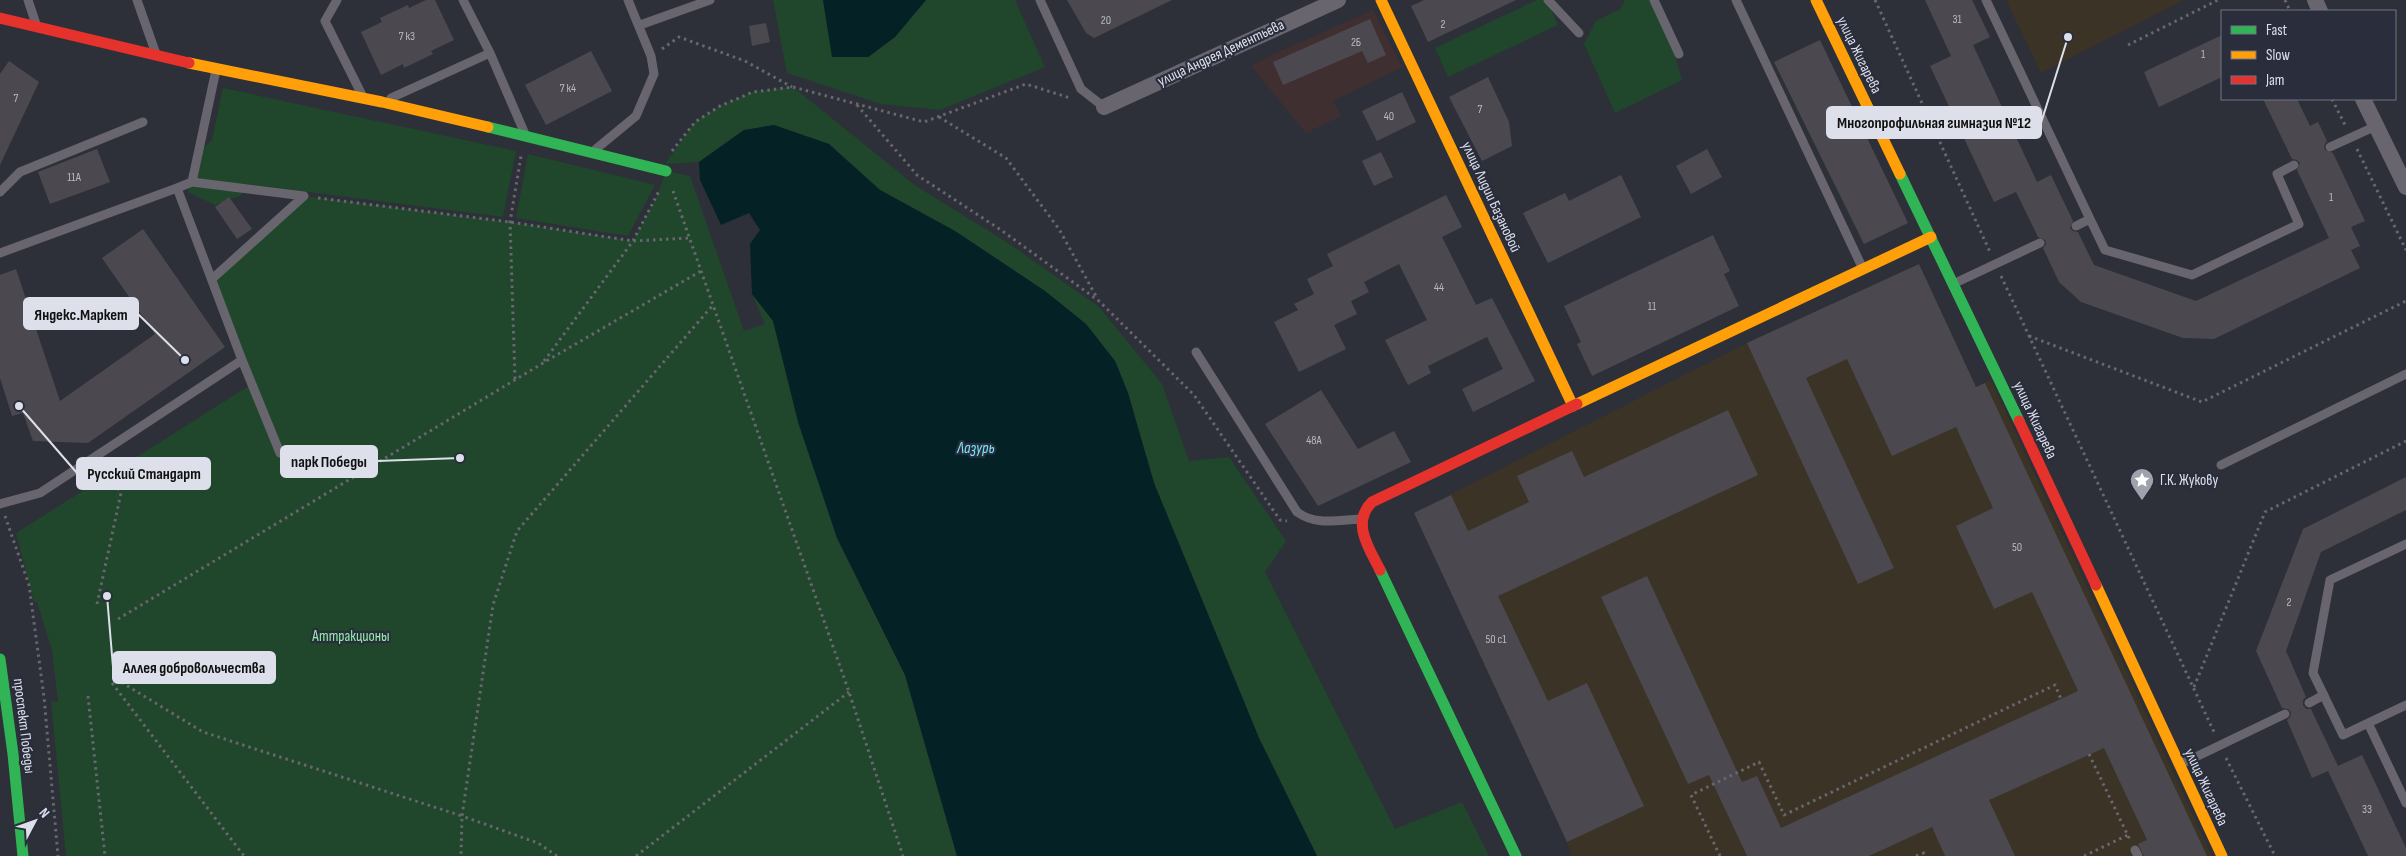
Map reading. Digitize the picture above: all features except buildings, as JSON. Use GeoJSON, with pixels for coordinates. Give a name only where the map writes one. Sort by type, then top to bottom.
{"type":"FeatureCollection","features":[{"type":"Feature","properties":{"kind":"street","name":"улица Андрея Дементьева"},"geometry":{"type":"LineString","coordinates":[[1104,107],[1338,0]]}},
{"type":"Feature","properties":{"kind":"street","name":"улица Лидии Базановой"},"geometry":{"type":"LineString","coordinates":[[1382,0],[1573,406]]}},
{"type":"Feature","properties":{"kind":"street","name":"улица Жигарева"},"geometry":{"type":"LineString","coordinates":[[1816,0],[1953,284],[2222,856]]}},
{"type":"Feature","properties":{"kind":"street"},"geometry":{"type":"LineString","coordinates":[[0,18],[157,57],[364,100],[382,102],[594,151],[663,170]]}},
{"type":"Feature","properties":{"kind":"street"},"geometry":{"type":"LineString","coordinates":[[2363,100],[2406,187]]}},
{"type":"Feature","properties":{"kind":"street"},"geometry":{"type":"LineString","coordinates":[[1516,856],[1364,537],[1362,519],[1369,505],[1377,499],[1931,238]]}},
{"type":"Feature","properties":{"kind":"street","name":"проспект Победы"},"geometry":{"type":"LineString","coordinates":[[0,659],[13,754],[23,856]]}},
{"type":"Feature","properties":{"kind":"lane"},"geometry":{"type":"LineString","coordinates":[[28,0],[36,26]]}},
{"type":"Feature","properties":{"kind":"lane"},"geometry":{"type":"LineString","coordinates":[[137,0],[157,57]]}},
{"type":"Feature","properties":{"kind":"lane"},"geometry":{"type":"LineString","coordinates":[[337,0],[325,21],[364,100]]}},
{"type":"Feature","properties":{"kind":"lane"},"geometry":{"type":"LineString","coordinates":[[463,0],[490,53],[525,135]]}},
{"type":"Feature","properties":{"kind":"lane"},"geometry":{"type":"LineString","coordinates":[[594,151],[636,116],[654,74],[651,56],[628,0]]}},
{"type":"Feature","properties":{"kind":"lane"},"geometry":{"type":"LineString","coordinates":[[640,26],[710,0]]}},
{"type":"Feature","properties":{"kind":"lane"},"geometry":{"type":"LineString","coordinates":[[1040,0],[1081,89],[1104,107]]}},
{"type":"Feature","properties":{"kind":"lane"},"geometry":{"type":"LineString","coordinates":[[1548,0],[1580,33]]}},
{"type":"Feature","properties":{"kind":"lane"},"geometry":{"type":"LineString","coordinates":[[1654,0],[1679,54]]}},
{"type":"Feature","properties":{"kind":"lane"},"geometry":{"type":"LineString","coordinates":[[1736,0],[1864,269]]}},
{"type":"Feature","properties":{"kind":"lane"},"geometry":{"type":"LineString","coordinates":[[1986,0],[2104,250],[2192,275],[2299,224],[2277,174],[2294,165]]}},
{"type":"Feature","properties":{"kind":"lane"},"geometry":{"type":"LineString","coordinates":[[382,102],[490,53]]}},
{"type":"Feature","properties":{"kind":"lane"},"geometry":{"type":"LineString","coordinates":[[192,182],[217,69]]}},
{"type":"Feature","properties":{"kind":"lane"},"geometry":{"type":"LineString","coordinates":[[0,192],[20,172],[143,122]]}},
{"type":"Feature","properties":{"kind":"lane"},"geometry":{"type":"LineString","coordinates":[[2330,147],[2376,126]]}},
{"type":"Feature","properties":{"kind":"lane"},"geometry":{"type":"LineString","coordinates":[[0,254],[192,182],[304,196]]}},
{"type":"Feature","properties":{"kind":"lane"},"geometry":{"type":"LineString","coordinates":[[177,188],[242,360],[280,453]]}},
{"type":"Feature","properties":{"kind":"lane"},"geometry":{"type":"LineString","coordinates":[[212,279],[304,196]]}},
{"type":"Feature","properties":{"kind":"lane"},"geometry":{"type":"LineString","coordinates":[[2076,226],[2090,219]]}},
{"type":"Feature","properties":{"kind":"lane"},"geometry":{"type":"LineString","coordinates":[[1953,284],[2040,243]]}},
{"type":"Feature","properties":{"kind":"lane"},"geometry":{"type":"LineString","coordinates":[[1196,352],[1297,512],[1307,519],[1318,522],[1362,519]]}},
{"type":"Feature","properties":{"kind":"lane"},"geometry":{"type":"LineString","coordinates":[[1,504],[40,493],[242,360]]}},
{"type":"Feature","properties":{"kind":"lane"},"geometry":{"type":"LineString","coordinates":[[2221,465],[2406,374]]}},
{"type":"Feature","properties":{"kind":"lane"},"geometry":{"type":"LineString","coordinates":[[2406,544],[2330,580],[2313,674],[2343,736],[2406,705]]}},
{"type":"Feature","properties":{"kind":"lane"},"geometry":{"type":"LineString","coordinates":[[2309,702],[2324,695]]}},
{"type":"Feature","properties":{"kind":"lane"},"geometry":{"type":"LineString","coordinates":[[2180,765],[2285,714]]}},
{"type":"Feature","properties":{"kind":"lane"},"geometry":{"type":"LineString","coordinates":[[2368,723],[2406,803]]}},
{"type":"Feature","properties":{"kind":"path"},"geometry":{"type":"LineString","coordinates":[[1875,0],[2220,746],[2275,856]]}},
{"type":"Feature","properties":{"kind":"path"},"geometry":{"type":"LineString","coordinates":[[2128,45],[2218,0]]}},
{"type":"Feature","properties":{"kind":"path"},"geometry":{"type":"LineString","coordinates":[[651,56],[678,37],[745,61],[793,88],[924,122],[1026,84],[1073,98]]}},
{"type":"Feature","properties":{"kind":"path"},"geometry":{"type":"LineString","coordinates":[[543,363],[633,241],[658,193],[663,170],[695,122],[720,106],[753,92],[793,88]]}},
{"type":"Feature","properties":{"kind":"path"},"geometry":{"type":"LineString","coordinates":[[857,105],[916,175],[1001,230],[1099,301],[1194,394],[1280,520],[1292,522],[1307,519]]}},
{"type":"Feature","properties":{"kind":"path"},"geometry":{"type":"LineString","coordinates":[[939,117],[1006,158],[1058,229],[1099,301]]}},
{"type":"Feature","properties":{"kind":"path"},"geometry":{"type":"LineString","coordinates":[[515,380],[510,222],[525,135]]}},
{"type":"Feature","properties":{"kind":"path"},"geometry":{"type":"LineString","coordinates":[[663,170],[701,270],[849,692],[903,856]]}},
{"type":"Feature","properties":{"kind":"path"},"geometry":{"type":"LineString","coordinates":[[2374,185],[2406,250]]}},
{"type":"Feature","properties":{"kind":"path"},"geometry":{"type":"LineString","coordinates":[[304,196],[510,222],[633,241],[689,238]]}},
{"type":"Feature","properties":{"kind":"path"},"geometry":{"type":"LineString","coordinates":[[118,619],[701,270]]}},
{"type":"Feature","properties":{"kind":"path"},"geometry":{"type":"LineString","coordinates":[[2029,336],[2202,402],[2406,301]]}},
{"type":"Feature","properties":{"kind":"path"},"geometry":{"type":"LineString","coordinates":[[461,856],[462,816],[492,605],[517,531],[713,304]]}},
{"type":"Feature","properties":{"kind":"path"},"geometry":{"type":"LineString","coordinates":[[2194,688],[2265,512],[2406,442]]}},
{"type":"Feature","properties":{"kind":"path"},"geometry":{"type":"LineString","coordinates":[[96,456],[121,493],[96,604]]}},
{"type":"Feature","properties":{"kind":"path"},"geometry":{"type":"LineString","coordinates":[[1,504],[29,585],[44,696],[58,856]]}},
{"type":"Feature","properties":{"kind":"path"},"geometry":{"type":"LineString","coordinates":[[116,679],[203,732],[462,816],[538,843],[558,856]]}},
{"type":"Feature","properties":{"kind":"path"},"geometry":{"type":"LineString","coordinates":[[112,683],[244,856]]}},
{"type":"Feature","properties":{"kind":"path"},"geometry":{"type":"LineString","coordinates":[[1720,856],[1691,795],[1759,762],[1784,815],[2055,684],[2061,699]]}},
{"type":"Feature","properties":{"kind":"path"},"geometry":{"type":"LineString","coordinates":[[636,856],[849,692]]}},
{"type":"Feature","properties":{"kind":"path"},"geometry":{"type":"LineString","coordinates":[[88,696],[105,856]]}},
{"type":"Feature","properties":{"kind":"path"},"geometry":{"type":"LineString","coordinates":[[2089,754],[2136,853]]}},
{"type":"Feature","properties":{"kind":"path"},"geometry":{"type":"LineString","coordinates":[[2084,856],[2128,835]]}},
{"type":"Feature","properties":{"kind":"path"},"geometry":{"type":"LineString","coordinates":[[1916,856],[1924,853],[1925,856]]}},
{"type":"Feature","properties":{"kind":"shaded area"},"geometry":{"type":"Polygon","coordinates":[[[2006,0],[2184,0],[2041,73],[2006,0]]]}},
{"type":"Feature","properties":{"kind":"shaded area"},"geometry":{"type":"Polygon","coordinates":[[[1373,10],[1402,67],[1333,101],[1341,116],[1306,133],[1251,66],[1373,10]]]}},
{"type":"Feature","properties":{"kind":"shaded area"},"geometry":{"type":"Polygon","coordinates":[[[1919,264],[1976,387],[1991,380],[2212,856],[1571,856],[1567,842],[1414,513],[1747,343],[1919,264]]]}},
{"type":"Feature","properties":{"kind":"green space"},"geometry":{"type":"Polygon","coordinates":[[[773,0],[823,0],[833,57],[869,57],[895,37],[926,0],[1015,0],[1045,67],[940,110],[881,104],[787,73],[773,0]]]}},
{"type":"Feature","properties":{"kind":"green space"},"geometry":{"type":"Polygon","coordinates":[[[1537,0],[1547,0],[1558,25],[1448,77],[1435,48],[1537,0]]]}},
{"type":"Feature","properties":{"kind":"green space"},"geometry":{"type":"Polygon","coordinates":[[[1625,0],[1650,0],[1673,48],[1682,80],[1615,113],[1584,44],[1596,21],[1620,9],[1625,0]]]}},
{"type":"Feature","properties":{"kind":"green space"},"geometry":{"type":"Polygon","coordinates":[[[793,87],[916,186],[1005,241],[1099,307],[1162,384],[1189,461],[1229,457],[1286,541],[1265,572],[1395,829],[1462,802],[1489,856],[1317,856],[1259,738],[1154,483],[1128,393],[1115,361],[1086,324],[1045,291],[955,231],[880,190],[829,144],[773,125],[744,130],[699,162],[665,164],[695,122],[720,106],[753,92],[793,87]]]}},
{"type":"Feature","properties":{"kind":"green space"},"geometry":{"type":"Polygon","coordinates":[[[223,88],[516,151],[503,217],[246,184],[242,195],[215,205],[188,192],[196,155],[212,140],[223,88]]]}},
{"type":"Feature","properties":{"kind":"green space"},"geometry":{"type":"Polygon","coordinates":[[[528,154],[655,185],[628,236],[516,218],[528,154]]]}},
{"type":"Feature","properties":{"kind":"green space","name":"Аттракционы"},"geometry":{"type":"Polygon","coordinates":[[[666,171],[690,176],[744,331],[765,324],[752,294],[773,321],[780,349],[842,530],[836,535],[837,538],[905,675],[957,856],[66,856],[51,701],[58,702],[52,650],[37,602],[34,602],[16,533],[252,384],[212,279],[304,196],[510,222],[633,241],[657,196],[666,171]]]}},
{"type":"Feature","properties":{"kind":"water"},"geometry":{"type":"Polygon","coordinates":[[[823,0],[926,0],[895,37],[868,57],[832,57],[823,0]]]}},
{"type":"Feature","properties":{"kind":"water","name":"Лазурь"},"geometry":{"type":"Polygon","coordinates":[[[774,125],[829,144],[880,190],[955,231],[1045,291],[1086,324],[1115,361],[1128,393],[1154,483],[1259,738],[1317,856],[957,856],[905,675],[837,538],[798,422],[773,321],[752,294],[750,244],[760,230],[749,213],[721,225],[700,180],[699,162],[744,130],[774,125]]]}},
{"type":"Feature","properties":{"kind":"traffic: fast"},"geometry":{"type":"LineString","coordinates":[[488,127],[666,171]]}},
{"type":"Feature","properties":{"kind":"traffic: fast"},"geometry":{"type":"LineString","coordinates":[[1900,174],[2019,421]]}},
{"type":"Feature","properties":{"kind":"traffic: fast"},"geometry":{"type":"LineString","coordinates":[[1380,570],[1516,856]]}},
{"type":"Feature","properties":{"kind":"traffic: fast"},"geometry":{"type":"LineString","coordinates":[[0,659],[13,754],[23,856]]}},
{"type":"Feature","properties":{"kind":"traffic: slow"},"geometry":{"type":"LineString","coordinates":[[1381,0],[1573,406]]}},
{"type":"Feature","properties":{"kind":"traffic: slow"},"geometry":{"type":"LineString","coordinates":[[1816,0],[1900,174]]}},
{"type":"Feature","properties":{"kind":"traffic: slow"},"geometry":{"type":"LineString","coordinates":[[189,63],[382,102],[488,127]]}},
{"type":"Feature","properties":{"kind":"traffic: slow"},"geometry":{"type":"LineString","coordinates":[[1577,404],[1931,237]]}},
{"type":"Feature","properties":{"kind":"traffic: slow"},"geometry":{"type":"LineString","coordinates":[[2096,585],[2222,856]]}},
{"type":"Feature","properties":{"kind":"traffic: jam"},"geometry":{"type":"LineString","coordinates":[[0,18],[189,63]]}},
{"type":"Feature","properties":{"kind":"traffic: jam"},"geometry":{"type":"LineString","coordinates":[[1380,570],[1367,544],[1362,527],[1366,510],[1372,502],[1577,404]]}},
{"type":"Feature","properties":{"kind":"traffic: jam"},"geometry":{"type":"LineString","coordinates":[[2019,421],[2096,585]]}},
{"type":"Feature","properties":{"kind":"place","name":"Многопрофильная гимназия №12"},"geometry":{"type":"Point","coordinates":[2068,37]}},
{"type":"Feature","properties":{"kind":"place","name":"Яндекс.Маркет"},"geometry":{"type":"Point","coordinates":[185,360]}},
{"type":"Feature","properties":{"kind":"place","name":"Русский Стандарт"},"geometry":{"type":"Point","coordinates":[19,406]}},
{"type":"Feature","properties":{"kind":"place","name":"парк Победы"},"geometry":{"type":"Point","coordinates":[460,458]}},
{"type":"Feature","properties":{"kind":"place","name":"Г.К. Жукову"},"geometry":{"type":"Point","coordinates":[2142,501]}},
{"type":"Feature","properties":{"kind":"place","name":"Аллея добровольчества"},"geometry":{"type":"Point","coordinates":[107,596]}}]}
